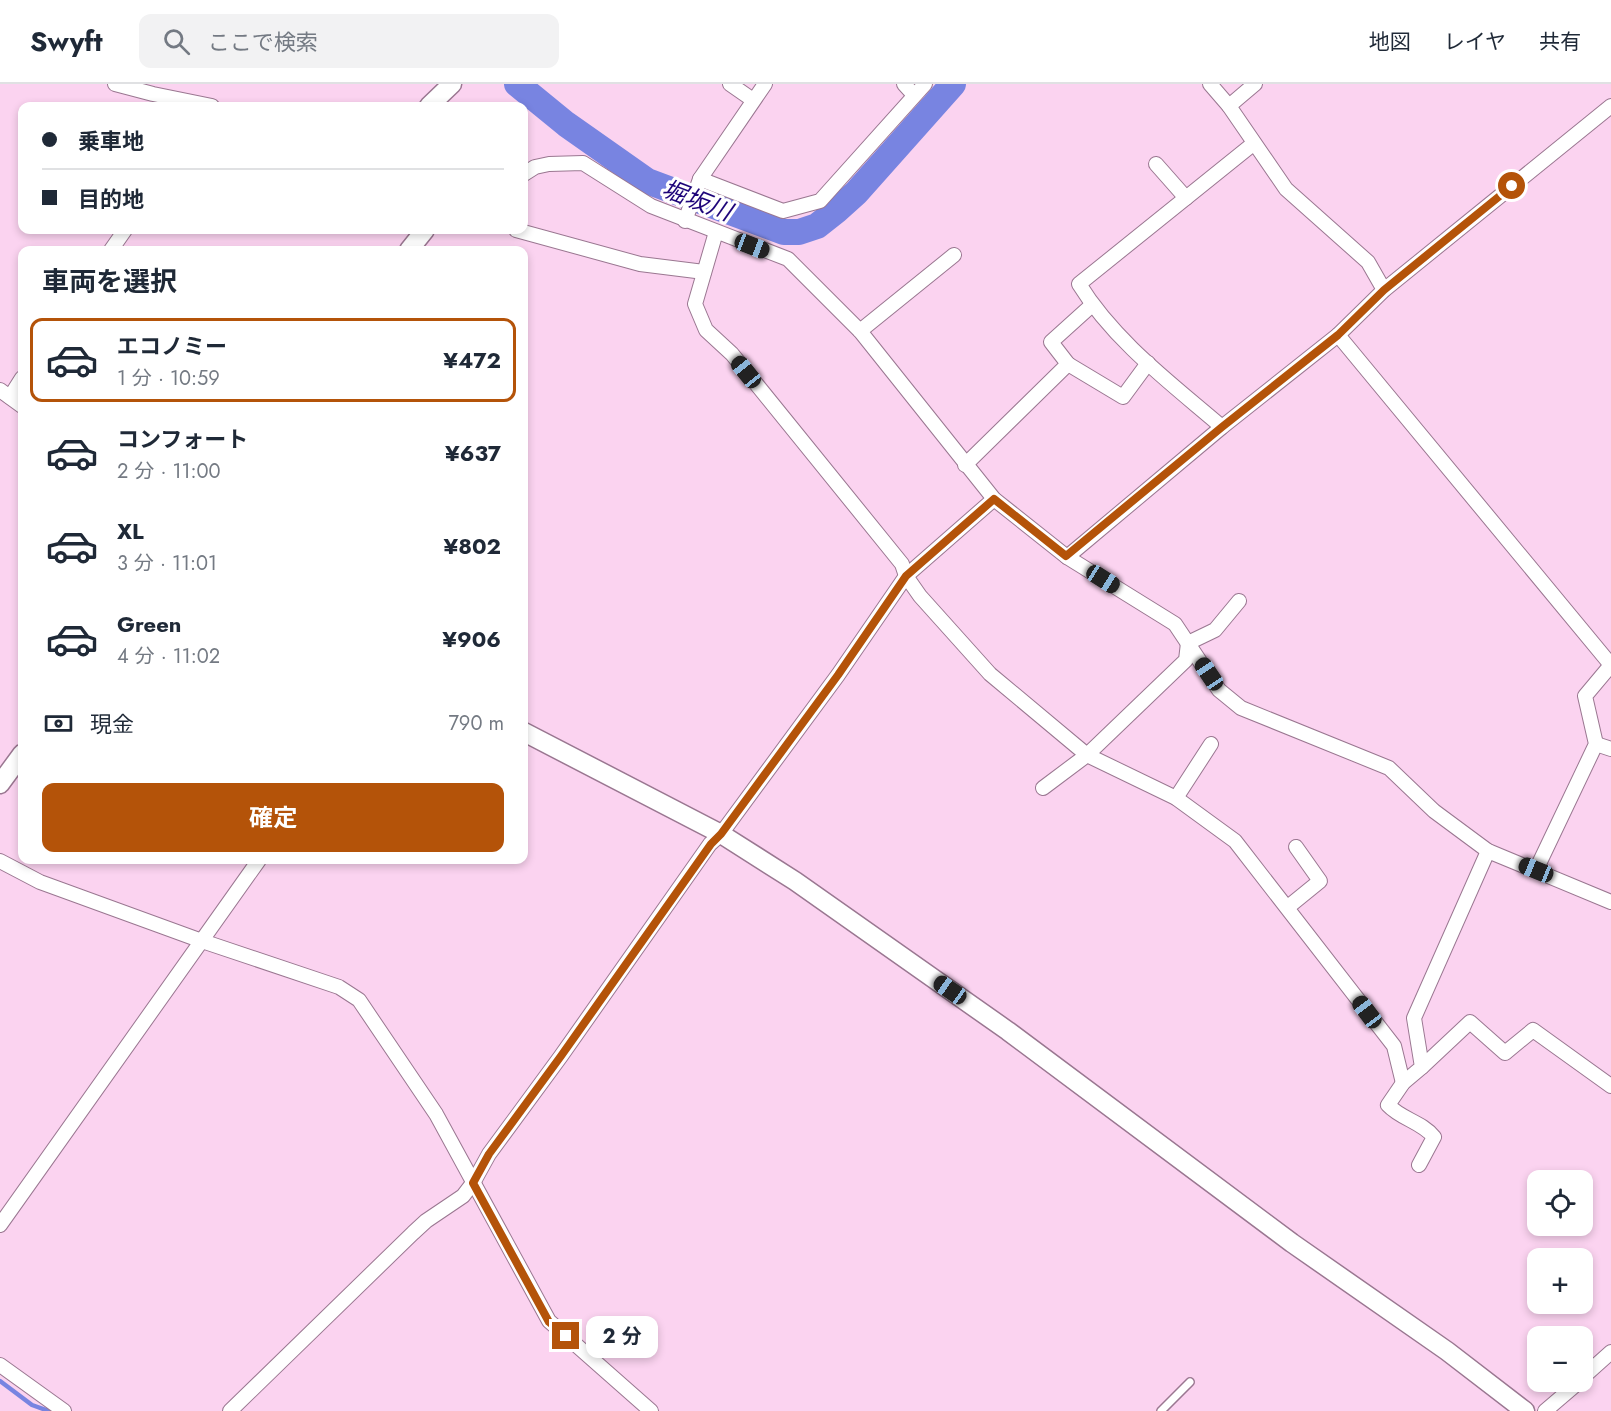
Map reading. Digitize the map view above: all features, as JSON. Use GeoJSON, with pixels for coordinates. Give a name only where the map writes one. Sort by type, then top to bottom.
{"type":"FeatureCollection","features":[{"type":"Feature","properties":{"kind":"street"},"geometry":{"type":"LineString","coordinates":[[115,84],[155,89],[199,102]]}},
{"type":"Feature","properties":{"kind":"street"},"geometry":{"type":"LineString","coordinates":[[433,102],[452,84]]}},
{"type":"Feature","properties":{"kind":"street"},"geometry":{"type":"LineString","coordinates":[[730,84],[753,100]]}},
{"type":"Feature","properties":{"kind":"street"},"geometry":{"type":"LineString","coordinates":[[687,217],[700,182],[765,84]]}},
{"type":"Feature","properties":{"kind":"street"},"geometry":{"type":"LineString","coordinates":[[903,84],[914,95]]}},
{"type":"Feature","properties":{"kind":"street"},"geometry":{"type":"LineString","coordinates":[[700,182],[783,211],[820,201],[925,84]]}},
{"type":"Feature","properties":{"kind":"street"},"geometry":{"type":"LineString","coordinates":[[1210,84],[1229,106],[1286,189],[1368,262],[1384,290]]}},
{"type":"Feature","properties":{"kind":"street"},"geometry":{"type":"LineString","coordinates":[[1229,106],[1255,84]]}},
{"type":"Feature","properties":{"kind":"street"},"geometry":{"type":"LineString","coordinates":[[1066,556],[1338,335],[1384,290],[1609,107]]}},
{"type":"Feature","properties":{"kind":"street"},"geometry":{"type":"LineString","coordinates":[[1222,427],[1148,363],[1092,305],[1079,284],[1253,144]]}},
{"type":"Feature","properties":{"kind":"street"},"geometry":{"type":"LineString","coordinates":[[528,171],[535,167],[549,164],[583,163],[651,206],[687,217],[716,232],[788,260],[860,331],[994,499],[1066,556],[1175,624],[1219,690],[1241,708],[1389,768],[1434,811],[1488,851],[1611,902]]}},
{"type":"Feature","properties":{"kind":"street"},"geometry":{"type":"LineString","coordinates":[[1156,164],[1186,198]]}},
{"type":"Feature","properties":{"kind":"street"},"geometry":{"type":"LineString","coordinates":[[716,232],[695,304],[706,330],[732,354],[902,564],[906,576],[920,596],[990,674],[1087,755],[1176,798],[1235,841],[1394,1047],[1403,1083]]}},
{"type":"Feature","properties":{"kind":"street"},"geometry":{"type":"LineString","coordinates":[[528,233],[640,264],[704,272]]}},
{"type":"Feature","properties":{"kind":"street"},"geometry":{"type":"LineString","coordinates":[[412,246],[422,234]]}},
{"type":"Feature","properties":{"kind":"street"},"geometry":{"type":"LineString","coordinates":[[860,331],[954,255]]}},
{"type":"Feature","properties":{"kind":"street"},"geometry":{"type":"LineString","coordinates":[[1092,305],[1051,342],[1068,364],[1123,397],[1148,363]]}},
{"type":"Feature","properties":{"kind":"street"},"geometry":{"type":"LineString","coordinates":[[1338,335],[1611,665],[1585,696],[1596,744],[1536,870]]}},
{"type":"Feature","properties":{"kind":"street"},"geometry":{"type":"LineString","coordinates":[[965,465],[1068,364]]}},
{"type":"Feature","properties":{"kind":"street"},"geometry":{"type":"LineString","coordinates":[[18,382],[5,394],[18,403]]}},
{"type":"Feature","properties":{"kind":"street"},"geometry":{"type":"LineString","coordinates":[[230,1411],[413,1233],[463,1196],[489,1154],[711,844],[721,834],[838,675],[906,576],[994,499]]}},
{"type":"Feature","properties":{"kind":"street"},"geometry":{"type":"LineString","coordinates":[[1188,644],[1215,630],[1239,601]]}},
{"type":"Feature","properties":{"kind":"street"},"geometry":{"type":"LineString","coordinates":[[1042,788],[1087,755],[1186,660],[1188,644]]}},
{"type":"Feature","properties":{"kind":"street"},"geometry":{"type":"LineString","coordinates":[[528,734],[721,834],[795,881],[999,1024],[1292,1243],[1447,1351],[1525,1411]]}},
{"type":"Feature","properties":{"kind":"street"},"geometry":{"type":"LineString","coordinates":[[1176,798],[1211,744]]}},
{"type":"Feature","properties":{"kind":"street"},"geometry":{"type":"LineString","coordinates":[[1596,744],[1611,749]]}},
{"type":"Feature","properties":{"kind":"street"},"geometry":{"type":"LineString","coordinates":[[0,784],[18,759]]}},
{"type":"Feature","properties":{"kind":"street"},"geometry":{"type":"LineString","coordinates":[[1288,907],[1320,881],[1296,847]]}},
{"type":"Feature","properties":{"kind":"street"},"geometry":{"type":"LineString","coordinates":[[1422,1067],[1414,1018],[1488,851]]}},
{"type":"Feature","properties":{"kind":"street"},"geometry":{"type":"LineString","coordinates":[[0,861],[40,882],[202,941],[339,987],[359,1000],[436,1114],[549,1322],[651,1411]]}},
{"type":"Feature","properties":{"kind":"street"},"geometry":{"type":"LineString","coordinates":[[0,1225],[256,864]]}},
{"type":"Feature","properties":{"kind":"street"},"geometry":{"type":"LineString","coordinates":[[1419,1165],[1434,1137],[1428,1130],[1396,1114],[1388,1105],[1403,1083],[1470,1022],[1506,1053],[1533,1030],[1611,1086]]}},
{"type":"Feature","properties":{"kind":"street"},"geometry":{"type":"LineString","coordinates":[[1593,1369],[1611,1353]]}},
{"type":"Feature","properties":{"kind":"street"},"geometry":{"type":"LineString","coordinates":[[0,1365],[64,1411]]}},
{"type":"Feature","properties":{"kind":"street"},"geometry":{"type":"LineString","coordinates":[[1545,1411],[1567,1392]]}},
{"type":"Feature","properties":{"kind":"lane"},"geometry":{"type":"LineString","coordinates":[[1161,1411],[1190,1382]]}},
{"type":"Feature","properties":{"kind":"waterway","name":"堀坂川"},"geometry":{"type":"LineString","coordinates":[[517,84],[566,124],[647,181],[784,232],[799,232],[817,226],[836,211],[856,193],[953,84]]}},
{"type":"Feature","properties":{"kind":"waterway"},"geometry":{"type":"LineString","coordinates":[[0,1381],[32,1405],[49,1411]]}},
{"type":"Feature","properties":{"kind":"route"},"geometry":{"type":"LineString","coordinates":[[566,1336],[549,1322],[473,1183],[489,1154],[711,844],[721,834],[838,675],[906,576],[994,499],[1066,556],[1338,335],[1384,290],[1512,186]]}}]}
